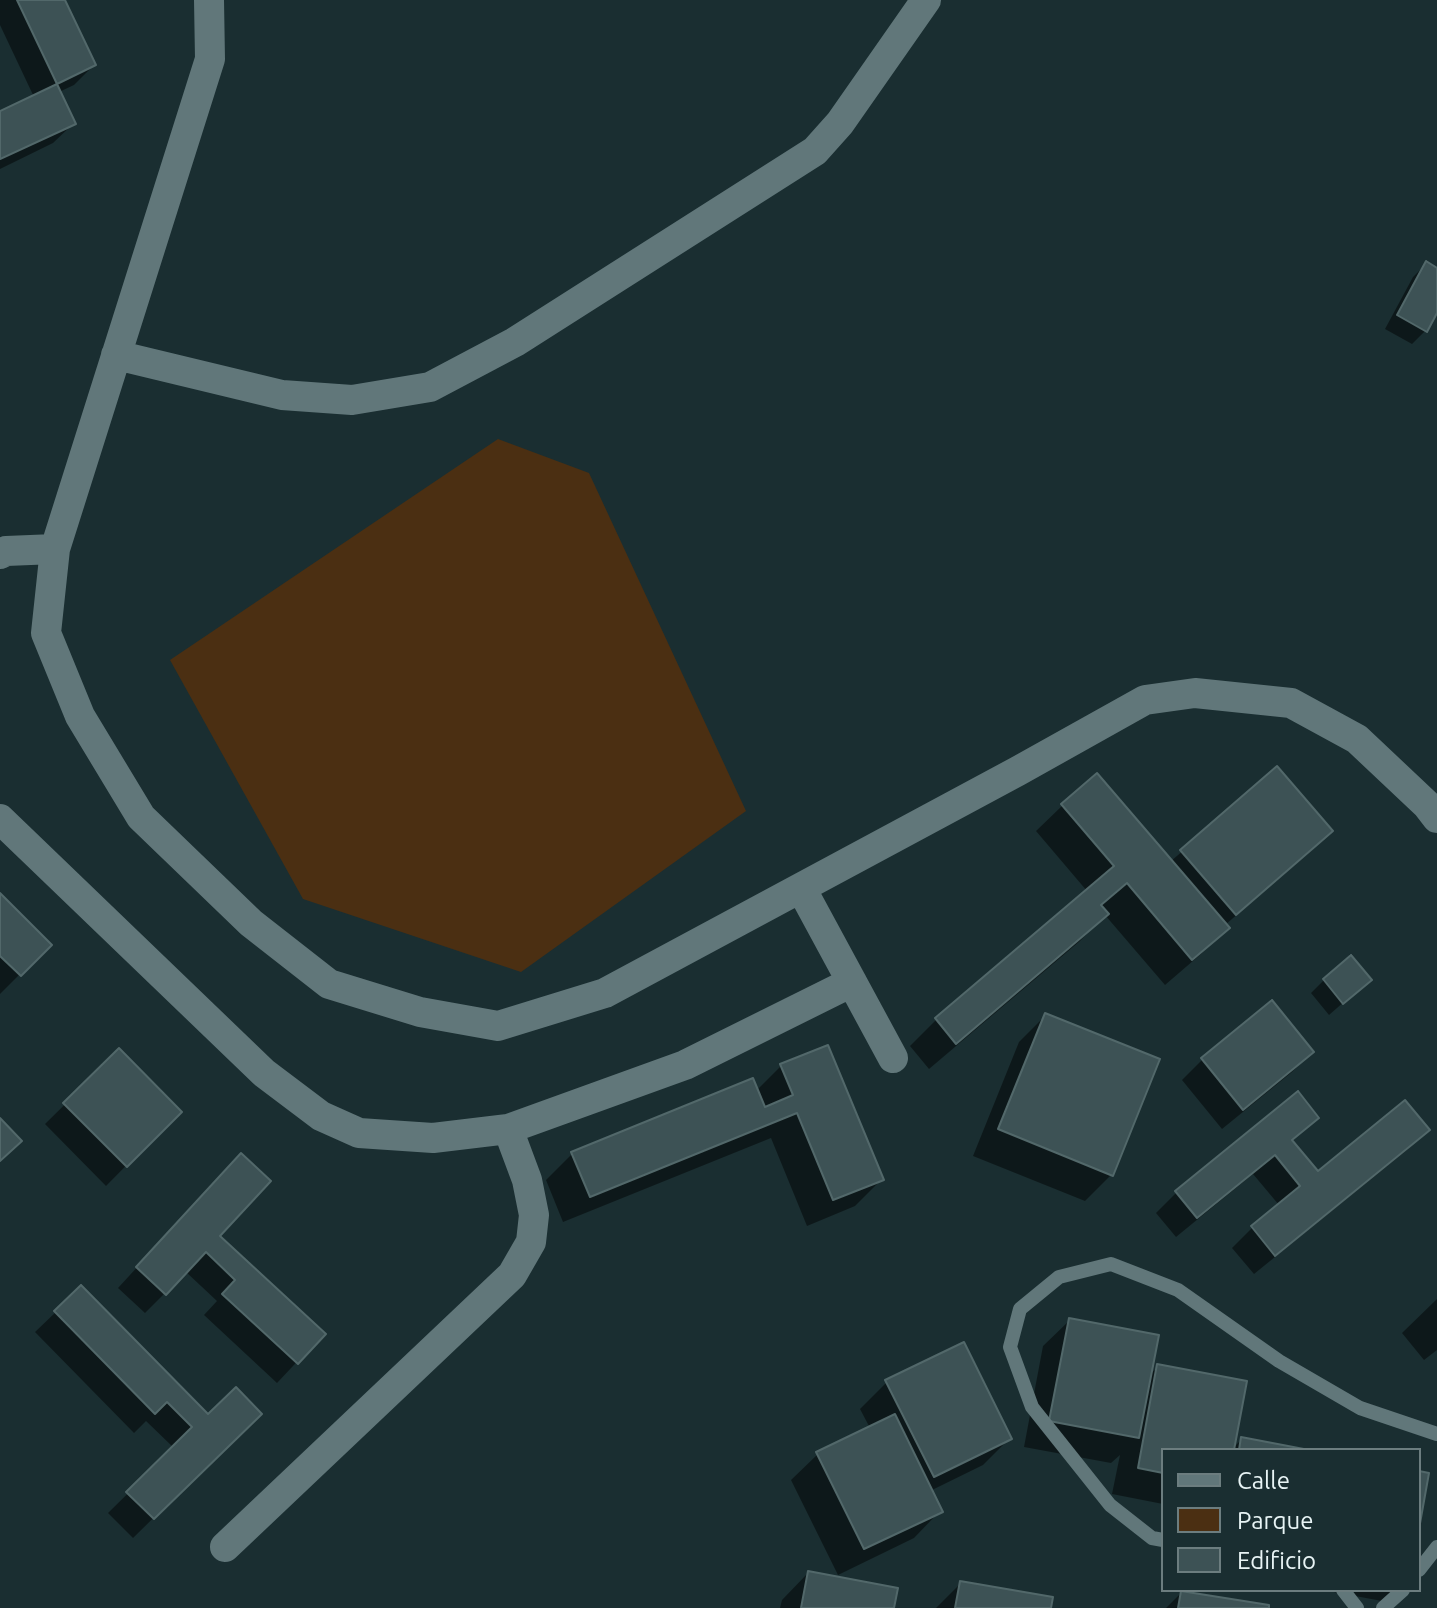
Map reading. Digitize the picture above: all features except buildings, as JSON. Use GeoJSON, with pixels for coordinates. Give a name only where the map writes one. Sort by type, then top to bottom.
{"type":"FeatureCollection","features":[{"type":"Feature","properties":{"kind":"street"},"geometry":{"type":"LineString","coordinates":[[209,0],[210,59],[55,549],[46,633],[80,716],[141,817],[251,923],[329,984],[420,1012],[498,1026],[605,993],[1145,700],[1195,693],[1291,703],[1357,739],[1437,818]]}},
{"type":"Feature","properties":{"kind":"street"},"geometry":{"type":"LineString","coordinates":[[116,355],[282,395],[352,400],[430,387],[515,342],[815,151],[840,123],[926,0]]}},
{"type":"Feature","properties":{"kind":"street"},"geometry":{"type":"LineString","coordinates":[[0,554],[6,551],[55,549]]}},
{"type":"Feature","properties":{"kind":"street"},"geometry":{"type":"LineString","coordinates":[[0,819],[264,1073],[321,1116],[359,1133],[433,1138],[508,1129],[685,1065],[852,982]]}},
{"type":"Feature","properties":{"kind":"street"},"geometry":{"type":"LineString","coordinates":[[801,888],[893,1058]]}},
{"type":"Feature","properties":{"kind":"street"},"geometry":{"type":"LineString","coordinates":[[225,1547],[512,1275],[531,1242],[534,1215],[527,1180],[508,1129]]}},
{"type":"Feature","properties":{"kind":"lane"},"geometry":{"type":"LineString","coordinates":[[1161,1540],[1152,1538],[1110,1505],[1032,1407],[1010,1347],[1020,1309],[1059,1277],[1111,1264],[1178,1290],[1279,1361],[1360,1408],[1437,1434]]}},
{"type":"Feature","properties":{"kind":"lane"},"geometry":{"type":"LineString","coordinates":[[1421,1567],[1437,1547]]}},
{"type":"Feature","properties":{"kind":"lane"},"geometry":{"type":"LineString","coordinates":[[1345,1592],[1357,1608]]}},
{"type":"Feature","properties":{"kind":"lane"},"geometry":{"type":"LineString","coordinates":[[1383,1608],[1401,1592]]}},
{"type":"Feature","properties":{"kind":"green space"},"geometry":{"type":"Polygon","coordinates":[[[498,439],[589,473],[746,811],[521,972],[303,899],[170,660],[498,439]]]}}]}
